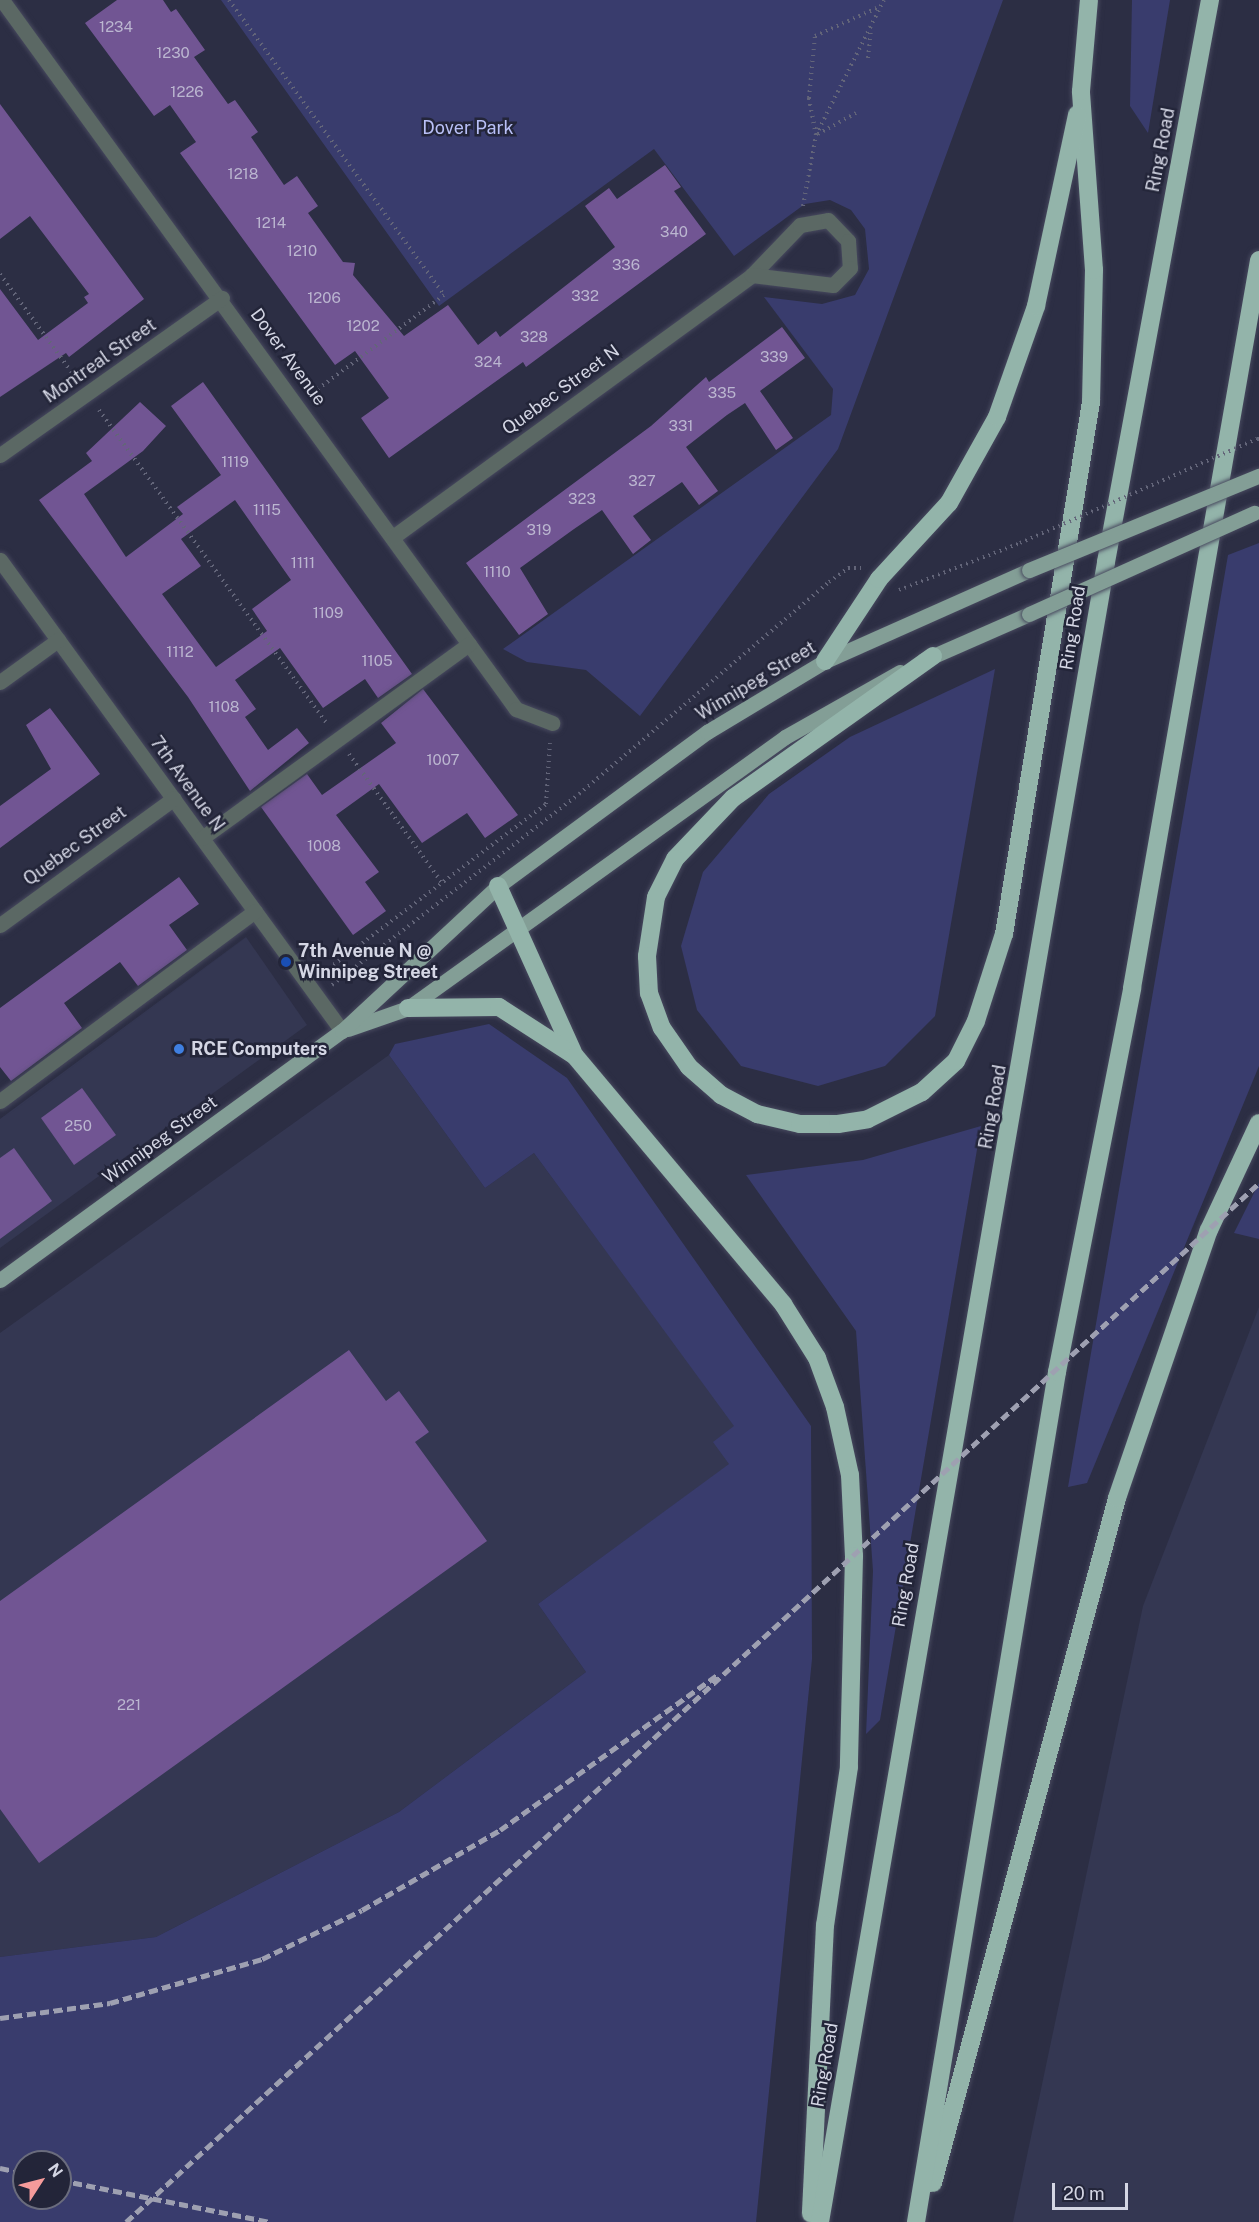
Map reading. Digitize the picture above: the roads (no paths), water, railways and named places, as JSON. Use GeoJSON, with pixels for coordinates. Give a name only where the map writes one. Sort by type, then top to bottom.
{"type":"FeatureCollection","features":[{"type":"Feature","properties":{"kind":"highway"},"geometry":{"type":"LineString","coordinates":[[825,661],[879,579],[949,503],[997,417],[1036,306],[1081,91],[1089,0]]}},
{"type":"Feature","properties":{"kind":"highway","name":"Ring Road"},"geometry":{"type":"LineString","coordinates":[[820,2222],[1106,562],[1210,0]]}},
{"type":"Feature","properties":{"kind":"highway"},"geometry":{"type":"LineString","coordinates":[[933,656],[733,798],[675,859],[656,897],[647,956],[649,993],[662,1028],[689,1067],[721,1095],[757,1114],[800,1124],[868,1119],[922,1092],[956,1061],[976,1022],[1004,934],[1091,402],[1094,270],[1081,91]]}},
{"type":"Feature","properties":{"kind":"highway"},"geometry":{"type":"LineString","coordinates":[[916,2222],[1057,1372],[1132,988],[1259,260]]}},
{"type":"Feature","properties":{"kind":"highway"},"geometry":{"type":"LineString","coordinates":[[498,886],[514,932],[575,1056],[783,1304],[817,1358],[850,1475],[849,1767],[825,1925],[811,2222]]}},
{"type":"Feature","properties":{"kind":"highway"},"geometry":{"type":"LineString","coordinates":[[408,1008],[499,1007],[575,1056]]}},
{"type":"Feature","properties":{"kind":"highway"},"geometry":{"type":"LineString","coordinates":[[922,2222],[1117,1498],[1209,1230],[1259,1123]]}},
{"type":"Feature","properties":{"kind":"main road","name":"Winnipeg Street"},"geometry":{"type":"LineString","coordinates":[[0,1280],[342,1031],[498,886],[707,732],[825,661],[1029,570],[1258,476]]}},
{"type":"Feature","properties":{"kind":"main road","name":"Winnipeg Street"},"geometry":{"type":"LineString","coordinates":[[342,1031],[408,1008],[785,737],[933,656],[1256,513]]}},
{"type":"Feature","properties":{"kind":"street","name":"Dover Avenue"},"geometry":{"type":"LineString","coordinates":[[2,0],[222,298],[516,710],[552,723]]}},
{"type":"Feature","properties":{"kind":"street","name":"Quebec Street N"},"geometry":{"type":"LineString","coordinates":[[393,537],[753,274],[800,225],[828,220],[848,241],[850,268],[833,285],[753,274]]}},
{"type":"Feature","properties":{"kind":"street","name":"Montreal Street"},"geometry":{"type":"LineString","coordinates":[[0,455],[222,298]]}},
{"type":"Feature","properties":{"kind":"street","name":"7th Avenue N"},"geometry":{"type":"LineString","coordinates":[[0,560],[342,1031]]}},
{"type":"Feature","properties":{"kind":"street"},"geometry":{"type":"LineString","coordinates":[[0,682],[58,640]]}},
{"type":"Feature","properties":{"kind":"street"},"geometry":{"type":"LineString","coordinates":[[202,838],[469,644]]}},
{"type":"Feature","properties":{"kind":"street","name":"Quebec Street"},"geometry":{"type":"LineString","coordinates":[[0,926],[174,798]]}},
{"type":"Feature","properties":{"kind":"street"},"geometry":{"type":"LineString","coordinates":[[0,1101],[255,911]]}},
{"type":"Feature","properties":{"kind":"railway"},"geometry":{"type":"LineString","coordinates":[[126,2222],[1259,1183]]}},
{"type":"Feature","properties":{"kind":"railway"},"geometry":{"type":"LineString","coordinates":[[0,2018],[110,2003],[262,1959],[362,1910],[500,1830],[717,1675]]}},
{"type":"Feature","properties":{"kind":"railway"},"geometry":{"type":"LineString","coordinates":[[0,2168],[12,2170]]}},
{"type":"Feature","properties":{"kind":"railway"},"geometry":{"type":"LineString","coordinates":[[72,2182],[271,2222]]}},
{"type":"Feature","properties":{"kind":"place","name":"7th Avenue N @ Winnipeg Street"},"geometry":{"type":"Point","coordinates":[286,962]}},
{"type":"Feature","properties":{"kind":"place","name":"RCE Computers"},"geometry":{"type":"Point","coordinates":[179,1049]}},
{"type":"Feature","properties":{"kind":"park label","name":"Dover Park"},"geometry":{"type":"Point","coordinates":[468,128]}}]}
